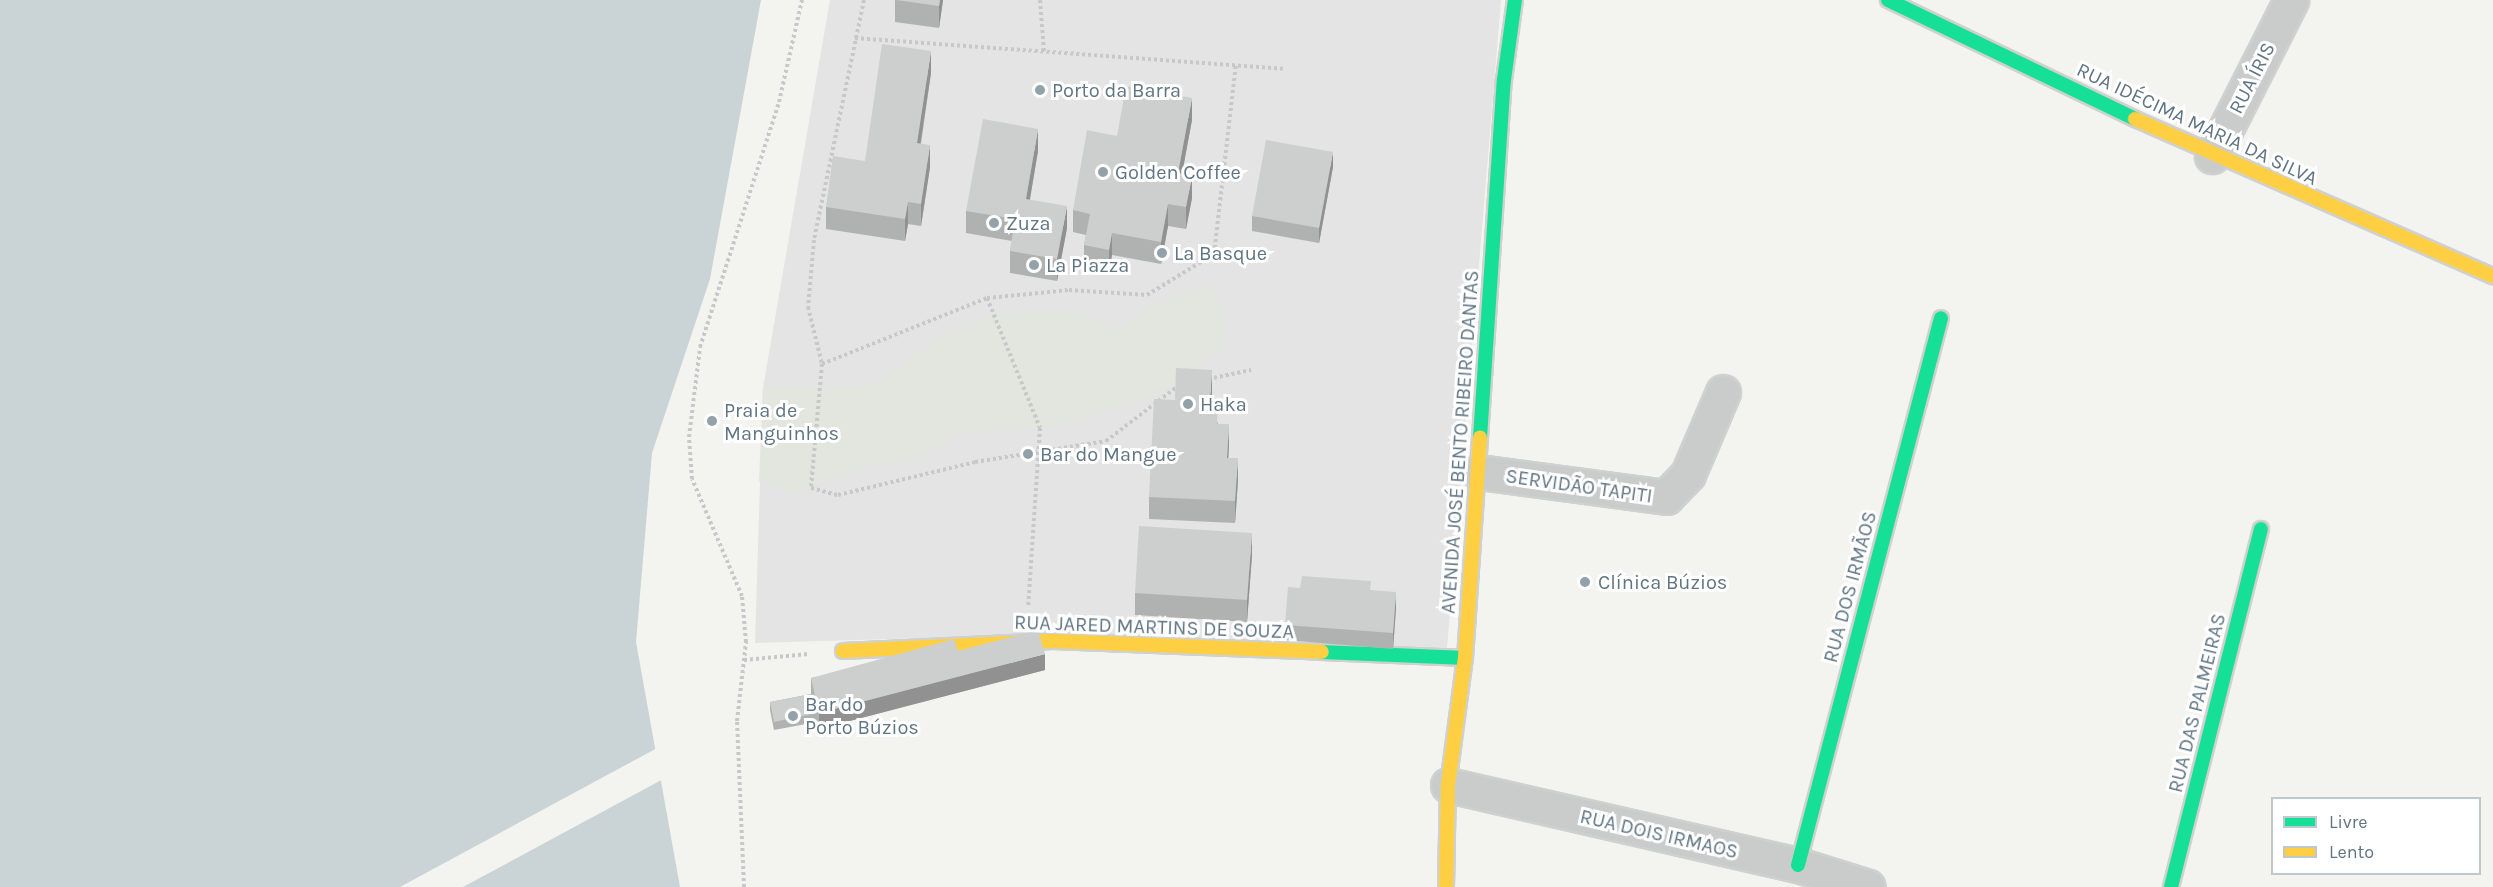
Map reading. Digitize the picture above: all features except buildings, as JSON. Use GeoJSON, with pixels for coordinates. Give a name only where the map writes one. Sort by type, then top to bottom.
{"type":"FeatureCollection","features":[{"type":"Feature","properties":{"kind":"street","name":"AVENIDA JOSÉ BENTO RIBEIRO DANTAS"},"geometry":{"type":"LineString","coordinates":[[1446,887],[1448,785],[1465,658],[1504,80],[1515,0]]}},
{"type":"Feature","properties":{"kind":"street","name":"RUA IDÉCIMA MARIA DA SILVA"},"geometry":{"type":"LineString","coordinates":[[1888,0],[2212,156],[2493,276]]}},
{"type":"Feature","properties":{"kind":"street","name":"RUA ÍRIS"},"geometry":{"type":"LineString","coordinates":[[2212,156],[2291,0]]}},
{"type":"Feature","properties":{"kind":"street","name":"RUA DOS IRMÃOS"},"geometry":{"type":"LineString","coordinates":[[1798,866],[1941,318]]}},
{"type":"Feature","properties":{"kind":"street","name":"SERVIDÃO TAPITI"},"geometry":{"type":"LineString","coordinates":[[1479,472],[1666,497],[1688,474],[1723,392]]}},
{"type":"Feature","properties":{"kind":"street","name":"RUA DAS PALMEIRAS"},"geometry":{"type":"LineString","coordinates":[[2171,887],[2261,529]]}},
{"type":"Feature","properties":{"kind":"street","name":"RUA JARED MARTINS DE SOUZA"},"geometry":{"type":"LineString","coordinates":[[843,651],[1025,641],[1465,658]]}},
{"type":"Feature","properties":{"kind":"street","name":"RUA DOIS IRMAOS"},"geometry":{"type":"LineString","coordinates":[[1448,785],[1798,866],[1868,887]]}},
{"type":"Feature","properties":{"kind":"path"},"geometry":{"type":"LineString","coordinates":[[744,887],[737,721],[744,660],[742,596],[692,479],[689,437],[700,347],[779,102],[802,0]]}},
{"type":"Feature","properties":{"kind":"path"},"geometry":{"type":"LineString","coordinates":[[864,0],[814,240],[808,307],[822,364],[817,384],[811,488],[838,495],[1043,451],[1106,441],[1190,383]]}},
{"type":"Feature","properties":{"kind":"path"},"geometry":{"type":"LineString","coordinates":[[1040,0],[1044,51]]}},
{"type":"Feature","properties":{"kind":"path"},"geometry":{"type":"LineString","coordinates":[[855,38],[1283,69]]}},
{"type":"Feature","properties":{"kind":"path"},"geometry":{"type":"LineString","coordinates":[[822,364],[987,298],[1069,291],[1147,295],[1214,254],[1236,65]]}},
{"type":"Feature","properties":{"kind":"path"},"geometry":{"type":"LineString","coordinates":[[987,298],[1040,428],[1043,451],[1025,641]]}},
{"type":"Feature","properties":{"kind":"path"},"geometry":{"type":"LineString","coordinates":[[1200,381],[1251,370]]}},
{"type":"Feature","properties":{"kind":"path"},"geometry":{"type":"LineString","coordinates":[[744,660],[843,651]]}},
{"type":"Feature","properties":{"kind":"shaded area"},"geometry":{"type":"Polygon","coordinates":[[[0,0],[761,0],[710,279],[652,453],[636,642],[680,887],[0,887],[0,0]]]}},
{"type":"Feature","properties":{"kind":"shaded area"},"geometry":{"type":"Polygon","coordinates":[[[830,0],[1501,0],[1447,648],[1060,634],[755,643],[763,388],[830,0]]]}},
{"type":"Feature","properties":{"kind":"shaded area"},"geometry":{"type":"Polygon","coordinates":[[[1209,284],[1224,315],[1222,346],[1167,391],[1052,427],[956,433],[921,460],[865,466],[794,494],[759,481],[763,388],[871,387],[934,342],[992,314],[1076,311],[1118,332],[1148,306],[1209,284]]]}},
{"type":"Feature","properties":{"kind":"pier"},"geometry":{"type":"Polygon","coordinates":[[[659,747],[667,777],[463,887],[400,887],[659,747]]]}},
{"type":"Feature","properties":{"kind":"traffic: fast"},"geometry":{"type":"LineString","coordinates":[[1480,438],[1504,80],[1515,0]]}},
{"type":"Feature","properties":{"kind":"traffic: fast"},"geometry":{"type":"LineString","coordinates":[[1888,0],[2135,119]]}},
{"type":"Feature","properties":{"kind":"traffic: fast"},"geometry":{"type":"LineString","coordinates":[[1798,865],[1941,318]]}},
{"type":"Feature","properties":{"kind":"traffic: fast"},"geometry":{"type":"LineString","coordinates":[[2171,887],[2261,529]]}},
{"type":"Feature","properties":{"kind":"traffic: fast"},"geometry":{"type":"LineString","coordinates":[[1322,652],[1465,658]]}},
{"type":"Feature","properties":{"kind":"traffic: slow"},"geometry":{"type":"LineString","coordinates":[[2135,119],[2493,276]]}},
{"type":"Feature","properties":{"kind":"traffic: slow"},"geometry":{"type":"LineString","coordinates":[[1446,887],[1448,785],[1465,658],[1480,438]]}},
{"type":"Feature","properties":{"kind":"traffic: slow"},"geometry":{"type":"LineString","coordinates":[[843,651],[1053,641],[1322,652]]}},
{"type":"Feature","properties":{"kind":"place","name":"Porto da Barra"},"geometry":{"type":"Point","coordinates":[1040,90]}},
{"type":"Feature","properties":{"kind":"place","name":"Golden Coffee"},"geometry":{"type":"Point","coordinates":[1103,172]}},
{"type":"Feature","properties":{"kind":"place","name":"Zuza"},"geometry":{"type":"Point","coordinates":[994,223]}},
{"type":"Feature","properties":{"kind":"place","name":"La Basque"},"geometry":{"type":"Point","coordinates":[1162,253]}},
{"type":"Feature","properties":{"kind":"place","name":"La Piazza"},"geometry":{"type":"Point","coordinates":[1034,265]}},
{"type":"Feature","properties":{"kind":"place","name":"Haka"},"geometry":{"type":"Point","coordinates":[1188,404]}},
{"type":"Feature","properties":{"kind":"place","name":"Praia de Manguinhos"},"geometry":{"type":"Point","coordinates":[712,421]}},
{"type":"Feature","properties":{"kind":"place","name":"Bar do Mangue"},"geometry":{"type":"Point","coordinates":[1028,454]}},
{"type":"Feature","properties":{"kind":"place","name":"Clínica Búzios"},"geometry":{"type":"Point","coordinates":[1585,582]}},
{"type":"Feature","properties":{"kind":"place","name":"Bar do Porto Búzios"},"geometry":{"type":"Point","coordinates":[793,716]}}]}
